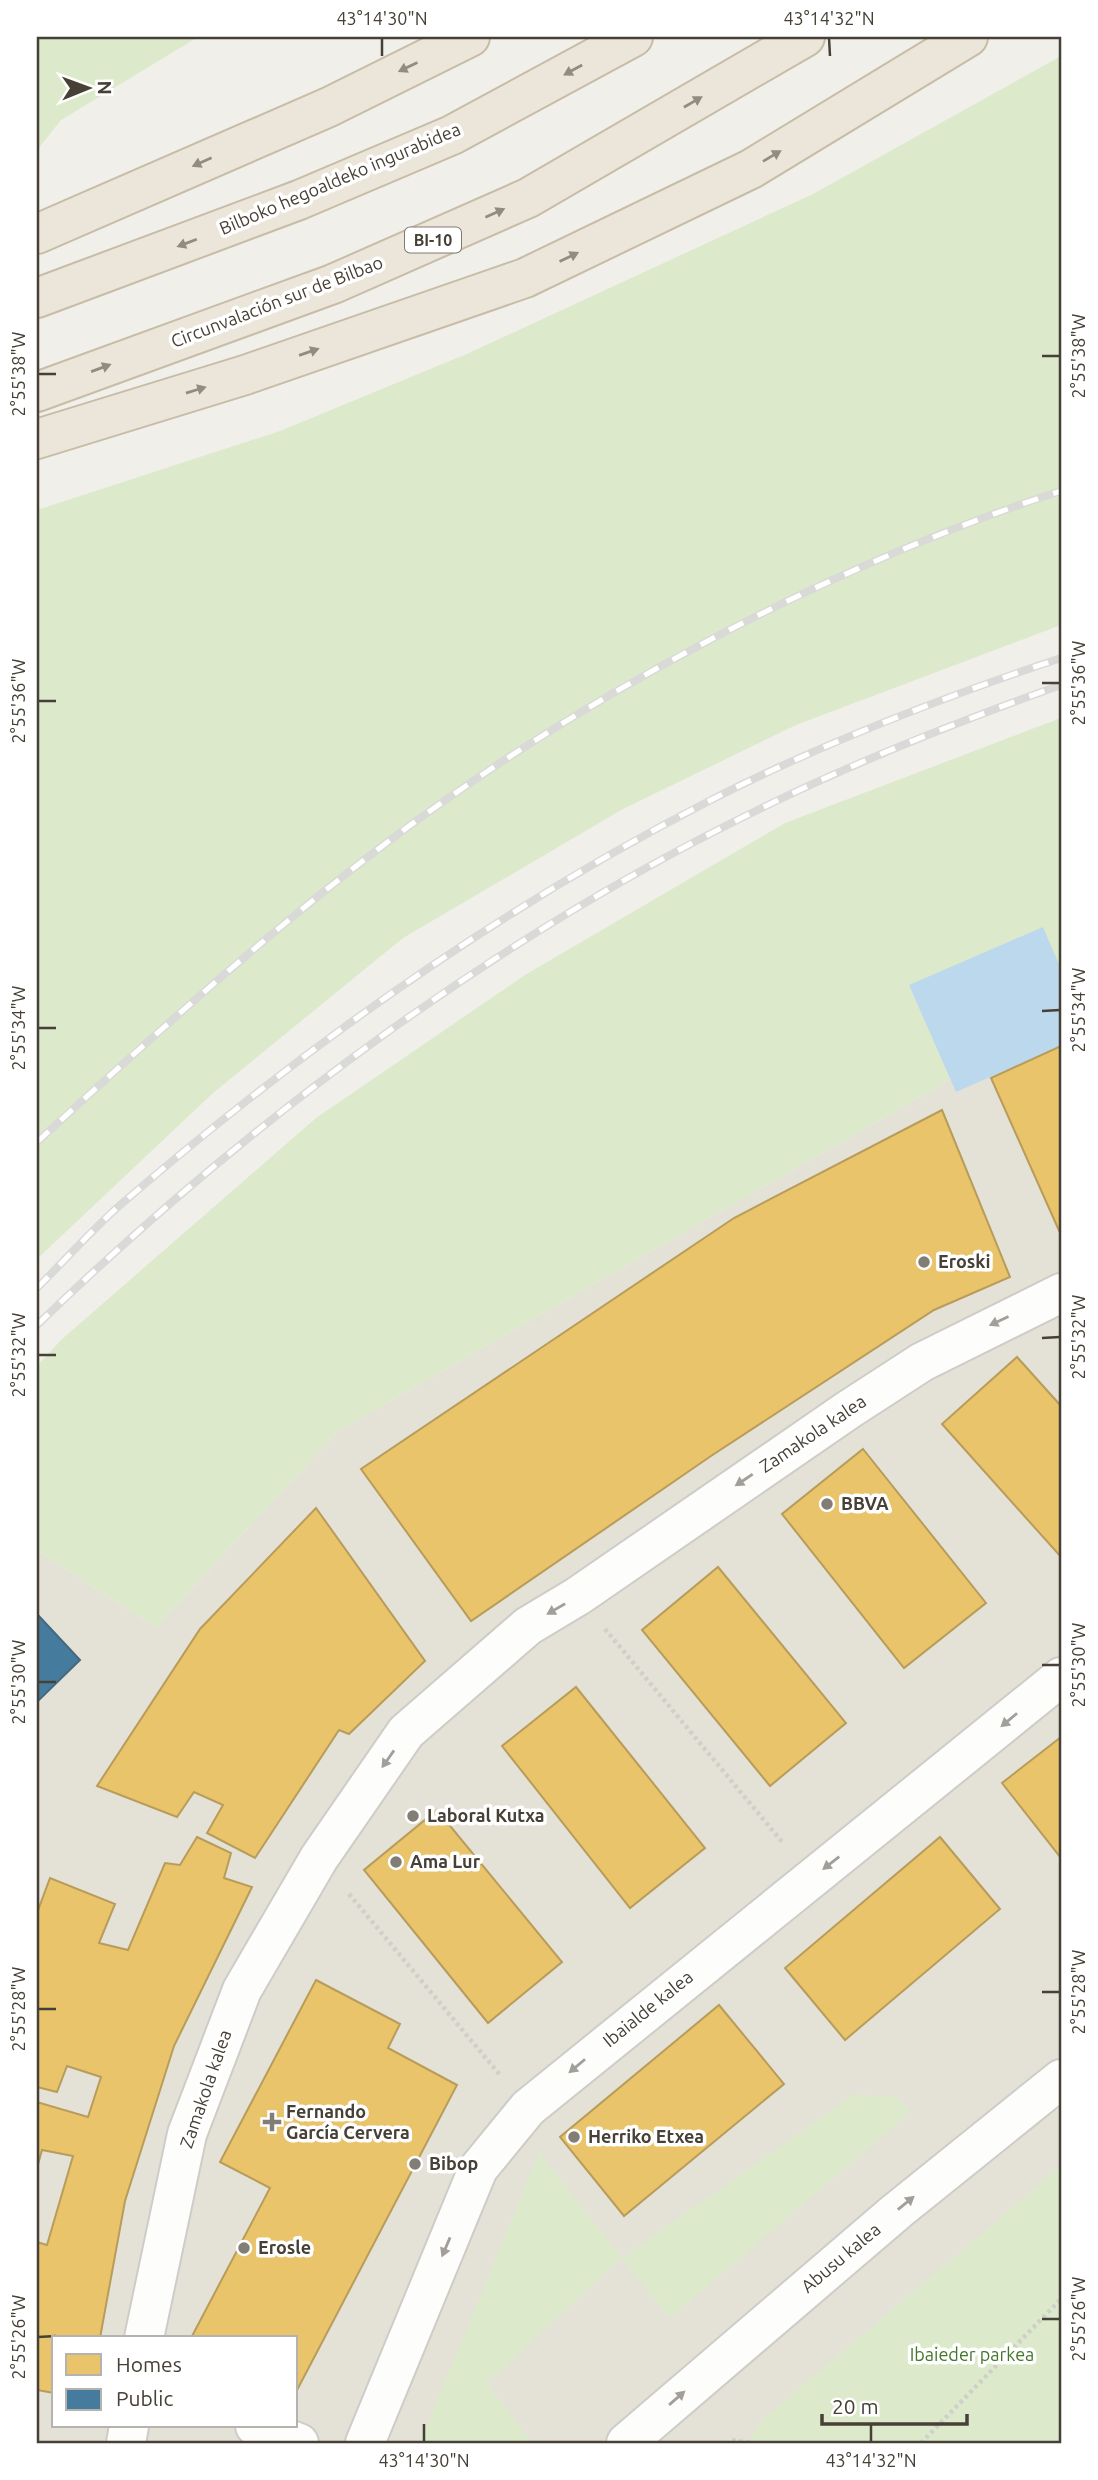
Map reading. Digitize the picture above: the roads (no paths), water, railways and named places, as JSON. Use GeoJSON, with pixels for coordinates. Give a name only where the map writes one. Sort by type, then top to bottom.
{"type":"FeatureCollection","features":[{"type":"Feature","properties":{"kind":"highway"},"geometry":{"type":"LineString","coordinates":[[37,234],[329,107],[470,37]]}},
{"type":"Feature","properties":{"kind":"highway","name":"Bilboko hegoaldeko ingurabidea"},"geometry":{"type":"LineString","coordinates":[[37,298],[299,200],[452,135],[632,37]]}},
{"type":"Feature","properties":{"kind":"highway","name":"Circunvalación sur de Bilbao"},"geometry":{"type":"LineString","coordinates":[[37,392],[333,284],[528,198],[805,37]]}},
{"type":"Feature","properties":{"kind":"highway"},"geometry":{"type":"LineString","coordinates":[[37,439],[245,374],[525,278],[751,169],[968,37]]}},
{"type":"Feature","properties":{"kind":"street","name":"Zamakola kalea"},"geometry":{"type":"LineString","coordinates":[[145,2336],[187,2134],[242,1990],[319,1858],[406,1732],[528,1626],[578,1596],[680,1523],[922,1362],[1061,1293]]}},
{"type":"Feature","properties":{"kind":"street","name":"Ibaialde kalea"},"geometry":{"type":"LineString","coordinates":[[365,2443],[478,2169],[528,2108],[1061,1677]]}},
{"type":"Feature","properties":{"kind":"street","name":"Abusu kalea"},"geometry":{"type":"LineString","coordinates":[[626,2443],[887,2219],[1061,2079]]}},
{"type":"Feature","properties":{"kind":"street"},"geometry":{"type":"LineString","coordinates":[[260,2428],[299,2443]]}},
{"type":"Feature","properties":{"kind":"water"},"geometry":{"type":"Polygon","coordinates":[[[1043,927],[1061,969],[1061,1046],[956,1092],[909,985],[1043,927]]]}},
{"type":"Feature","properties":{"kind":"railway"},"geometry":{"type":"LineString","coordinates":[[37,1142],[258,945],[350,871],[471,782],[550,731],[716,637],[802,594],[888,555],[1061,491]]}},
{"type":"Feature","properties":{"kind":"railway"},"geometry":{"type":"LineString","coordinates":[[37,1288],[119,1206],[258,1092],[403,985],[554,887],[711,800],[795,760],[928,705],[1061,658]]}},
{"type":"Feature","properties":{"kind":"railway"},"geometry":{"type":"LineString","coordinates":[[37,1325],[119,1248],[205,1174],[293,1103],[477,970],[573,910],[672,854],[772,803],[915,740],[1061,685]]}},
{"type":"Feature","properties":{"kind":"place","name":"Eroski"},"geometry":{"type":"Point","coordinates":[924,1262]}},
{"type":"Feature","properties":{"kind":"place","name":"BBVA"},"geometry":{"type":"Point","coordinates":[827,1504]}},
{"type":"Feature","properties":{"kind":"place","name":"Laboral Kutxa"},"geometry":{"type":"Point","coordinates":[413,1816]}},
{"type":"Feature","properties":{"kind":"place","name":"Ama Lur"},"geometry":{"type":"Point","coordinates":[396,1862]}},
{"type":"Feature","properties":{"kind":"place","name":"Fernando García Cervera"},"geometry":{"type":"Point","coordinates":[272,2122]}},
{"type":"Feature","properties":{"kind":"place","name":"Herriko Etxea"},"geometry":{"type":"Point","coordinates":[574,2137]}},
{"type":"Feature","properties":{"kind":"place","name":"Bibop"},"geometry":{"type":"Point","coordinates":[415,2164]}},
{"type":"Feature","properties":{"kind":"place","name":"Erosle"},"geometry":{"type":"Point","coordinates":[244,2248]}},
{"type":"Feature","properties":{"kind":"park label","name":"Ibaieder parkea"},"geometry":{"type":"Point","coordinates":[972,2355]}}]}
